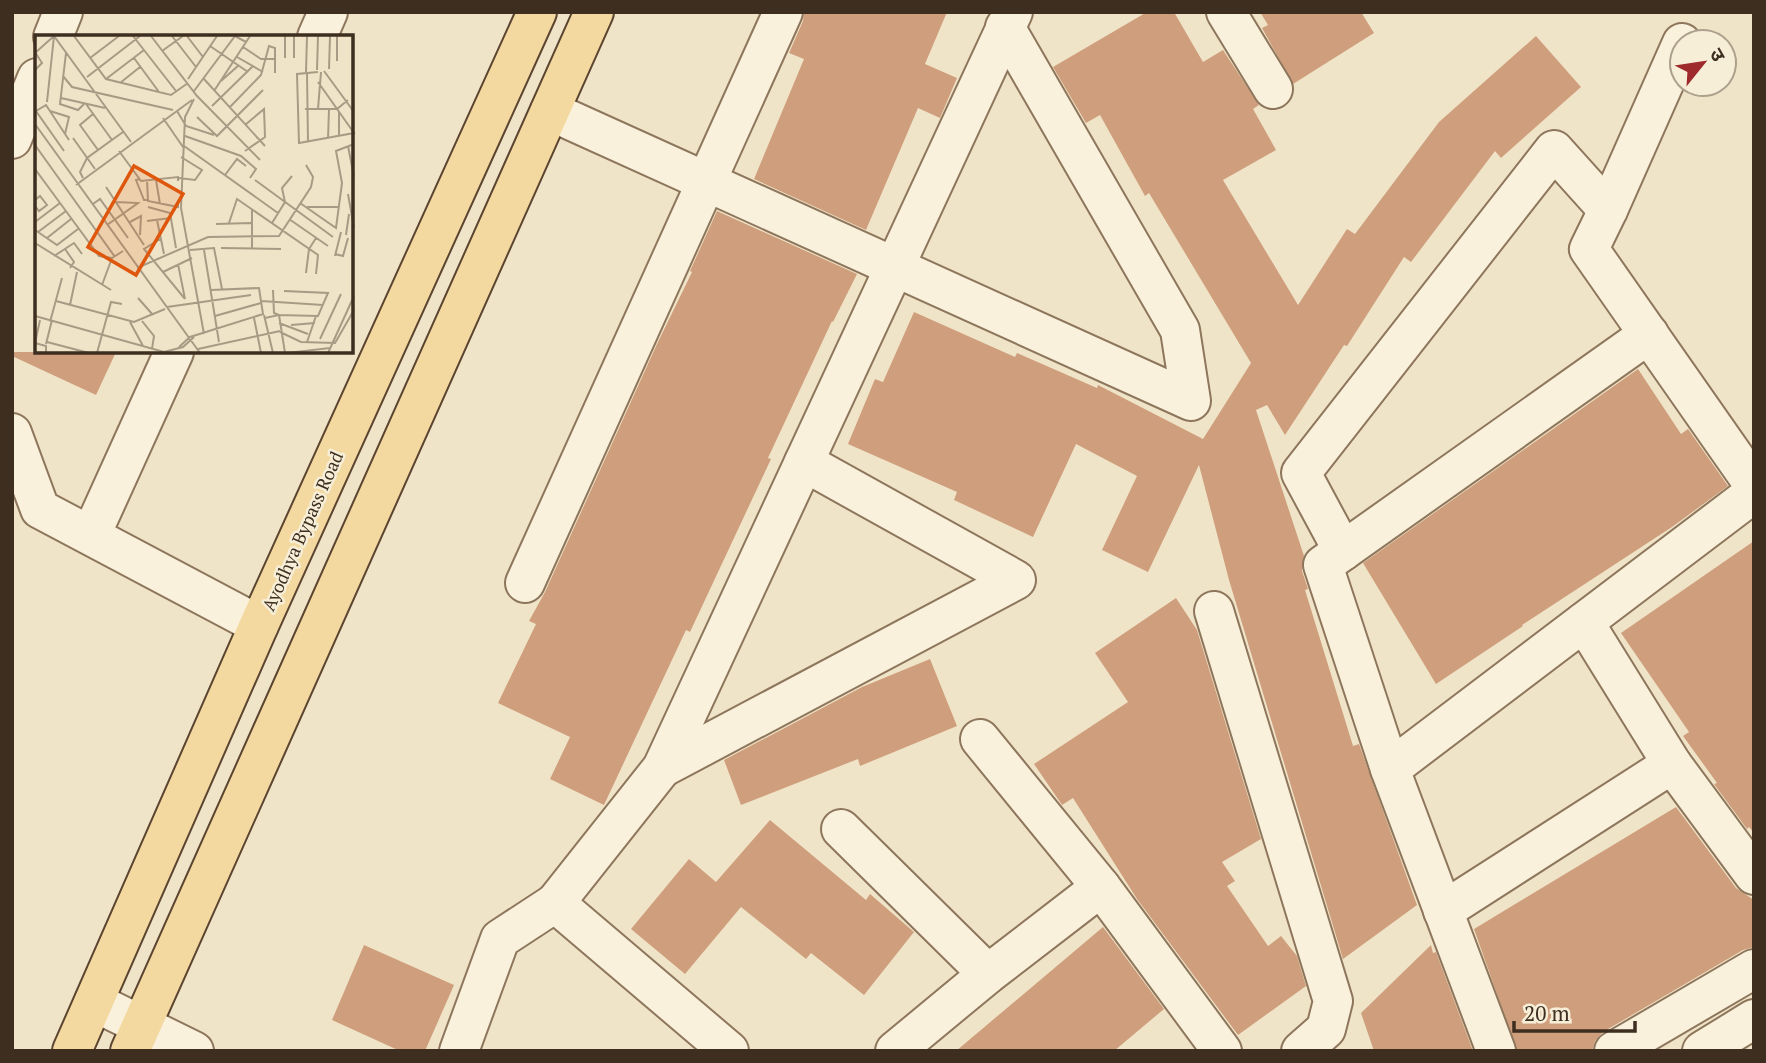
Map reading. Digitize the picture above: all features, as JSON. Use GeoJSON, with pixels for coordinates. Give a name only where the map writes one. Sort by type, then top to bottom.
{"type":"FeatureCollection","features":[{"type":"Feature","properties":{"kind":"main road","name":"Ayodhya Bypass Road"},"geometry":{"type":"LineString","coordinates":[[72,1051],[259,625],[537,12]]}},
{"type":"Feature","properties":{"kind":"main road"},"geometry":{"type":"LineString","coordinates":[[136,1037],[594,12]]}},
{"type":"Feature","properties":{"kind":"street"},"geometry":{"type":"LineString","coordinates":[[54,35],[63,12]]}},
{"type":"Feature","properties":{"kind":"street"},"geometry":{"type":"LineString","coordinates":[[318,35],[328,12]]}},
{"type":"Feature","properties":{"kind":"street"},"geometry":{"type":"LineString","coordinates":[[525,583],[783,12]]}},
{"type":"Feature","properties":{"kind":"street"},"geometry":{"type":"LineString","coordinates":[[1226,12],[1273,89]]}},
{"type":"Feature","properties":{"kind":"street"},"geometry":{"type":"LineString","coordinates":[[1689,28],[1696,12]]}},
{"type":"Feature","properties":{"kind":"street"},"geometry":{"type":"LineString","coordinates":[[550,111],[1191,401],[1180,330],[1009,20]]}},
{"type":"Feature","properties":{"kind":"street"},"geometry":{"type":"LineString","coordinates":[[459,1051],[500,939],[555,903],[662,768],[1009,20]]}},
{"type":"Feature","properties":{"kind":"street"},"geometry":{"type":"LineString","coordinates":[[1668,75],[1589,249],[1754,485]]}},
{"type":"Feature","properties":{"kind":"street"},"geometry":{"type":"LineString","coordinates":[[12,139],[35,83]]}},
{"type":"Feature","properties":{"kind":"street"},"geometry":{"type":"LineString","coordinates":[[1343,551],[1301,473],[1554,150],[1608,210]]}},
{"type":"Feature","properties":{"kind":"street"},"geometry":{"type":"LineString","coordinates":[[1496,1051],[1390,769],[1324,565],[1649,334]]}},
{"type":"Feature","properties":{"kind":"street"},"geometry":{"type":"LineString","coordinates":[[91,535],[173,354]]}},
{"type":"Feature","properties":{"kind":"street"},"geometry":{"type":"LineString","coordinates":[[12,433],[26,511],[91,535],[259,625]]}},
{"type":"Feature","properties":{"kind":"street"},"geometry":{"type":"LineString","coordinates":[[662,768],[1016,580],[804,462]]}},
{"type":"Feature","properties":{"kind":"street"},"geometry":{"type":"LineString","coordinates":[[1390,769],[1754,493]]}},
{"type":"Feature","properties":{"kind":"street"},"geometry":{"type":"LineString","coordinates":[[1214,611],[1333,1001],[1326,1029],[1301,1051]]}},
{"type":"Feature","properties":{"kind":"street"},"geometry":{"type":"LineString","coordinates":[[1584,622],[1672,764],[1754,875]]}},
{"type":"Feature","properties":{"kind":"street"},"geometry":{"type":"LineString","coordinates":[[980,739],[1101,887],[1222,1051]]}},
{"type":"Feature","properties":{"kind":"street"},"geometry":{"type":"LineString","coordinates":[[1443,911],[1672,764]]}},
{"type":"Feature","properties":{"kind":"street"},"geometry":{"type":"LineString","coordinates":[[842,829],[988,974]]}},
{"type":"Feature","properties":{"kind":"street"},"geometry":{"type":"LineString","coordinates":[[895,1051],[988,974],[1101,887]]}},
{"type":"Feature","properties":{"kind":"street"},"geometry":{"type":"LineString","coordinates":[[555,903],[729,1051]]}},
{"type":"Feature","properties":{"kind":"street"},"geometry":{"type":"LineString","coordinates":[[1614,1051],[1754,969]]}},
{"type":"Feature","properties":{"kind":"street"},"geometry":{"type":"LineString","coordinates":[[93,1002],[136,1037],[194,1051]]}},
{"type":"Feature","properties":{"kind":"street"},"geometry":{"type":"LineString","coordinates":[[1702,1051],[1754,1019]]}},
{"type":"Feature","properties":{"kind":"building"},"geometry":{"type":"Polygon","coordinates":[[[804,12],[947,12],[925,64],[957,78],[940,118],[918,108],[866,230],[754,179],[804,59],[789,53],[803,21],[804,12]]]}},
{"type":"Feature","properties":{"kind":"building"},"geometry":{"type":"Polygon","coordinates":[[[1147,12],[1174,12],[1203,62],[1223,50],[1259,105],[1253,109],[1276,150],[1223,180],[1298,305],[1347,229],[1355,234],[1439,122],[1536,36],[1581,87],[1501,158],[1495,151],[1411,262],[1404,257],[1285,435],[1267,405],[1256,410],[1304,556],[1302,571],[1308,589],[1305,590],[1353,746],[1359,744],[1417,905],[1343,959],[1229,580],[1199,465],[1148,572],[1102,550],[1137,476],[1076,444],[1033,537],[954,500],[957,492],[848,444],[875,379],[883,382],[914,312],[1015,357],[1017,353],[1097,388],[1098,385],[1203,439],[1251,363],[1149,193],[1145,196],[1100,115],[1086,123],[1053,67],[1147,12]]]}},
{"type":"Feature","properties":{"kind":"building"},"geometry":{"type":"Polygon","coordinates":[[[1260,12],[1361,12],[1374,33],[1293,84],[1262,28],[1268,25],[1260,12]]]}},
{"type":"Feature","properties":{"kind":"building"},"geometry":{"type":"Polygon","coordinates":[[[717,211],[857,274],[768,458],[771,459],[690,632],[686,630],[604,805],[550,779],[570,737],[498,703],[536,624],[529,621],[545,592],[692,272],[690,271],[717,211]]]}},
{"type":"Feature","properties":{"kind":"building"},"geometry":{"type":"Polygon","coordinates":[[[12,352],[115,354],[96,395],[12,356],[12,352]]]}},
{"type":"Feature","properties":{"kind":"building"},"geometry":{"type":"Polygon","coordinates":[[[1638,369],[1681,434],[1688,429],[1728,486],[1672,527],[1436,684],[1363,563],[1638,369]]]}},
{"type":"Feature","properties":{"kind":"building"},"geometry":{"type":"Polygon","coordinates":[[[1754,541],[1754,833],[1749,827],[1747,829],[1714,784],[1717,783],[1683,736],[1689,732],[1621,633],[1754,541]]]}},
{"type":"Feature","properties":{"kind":"building"},"geometry":{"type":"Polygon","coordinates":[[[1176,598],[1197,630],[1261,839],[1222,862],[1235,881],[1227,886],[1268,946],[1281,936],[1297,956],[1306,986],[1238,1035],[1137,899],[1073,798],[1062,805],[1034,764],[1128,702],[1095,653],[1176,598]]]}},
{"type":"Feature","properties":{"kind":"building"},"geometry":{"type":"Polygon","coordinates":[[[930,659],[957,726],[860,766],[858,759],[741,805],[724,760],[862,687],[930,659]]]}},
{"type":"Feature","properties":{"kind":"building"},"geometry":{"type":"Polygon","coordinates":[[[1676,807],[1736,888],[1754,900],[1754,947],[1743,950],[1603,1032],[1595,1041],[1592,1051],[1517,1051],[1474,929],[1676,807]]]}},
{"type":"Feature","properties":{"kind":"building"},"geometry":{"type":"Polygon","coordinates":[[[770,820],[866,900],[870,894],[914,932],[864,995],[811,953],[806,959],[741,907],[685,974],[631,929],[689,859],[716,882],[770,820]]]}},
{"type":"Feature","properties":{"kind":"building"},"geometry":{"type":"Polygon","coordinates":[[[1103,927],[1164,1009],[1114,1051],[956,1051],[1103,927]]]}},
{"type":"Feature","properties":{"kind":"building"},"geometry":{"type":"Polygon","coordinates":[[[364,945],[454,985],[425,1051],[400,1051],[332,1020],[364,945]]]}},
{"type":"Feature","properties":{"kind":"building"},"geometry":{"type":"Polygon","coordinates":[[[1431,945],[1473,1051],[1374,1051],[1361,1013],[1431,945]]]}}]}
